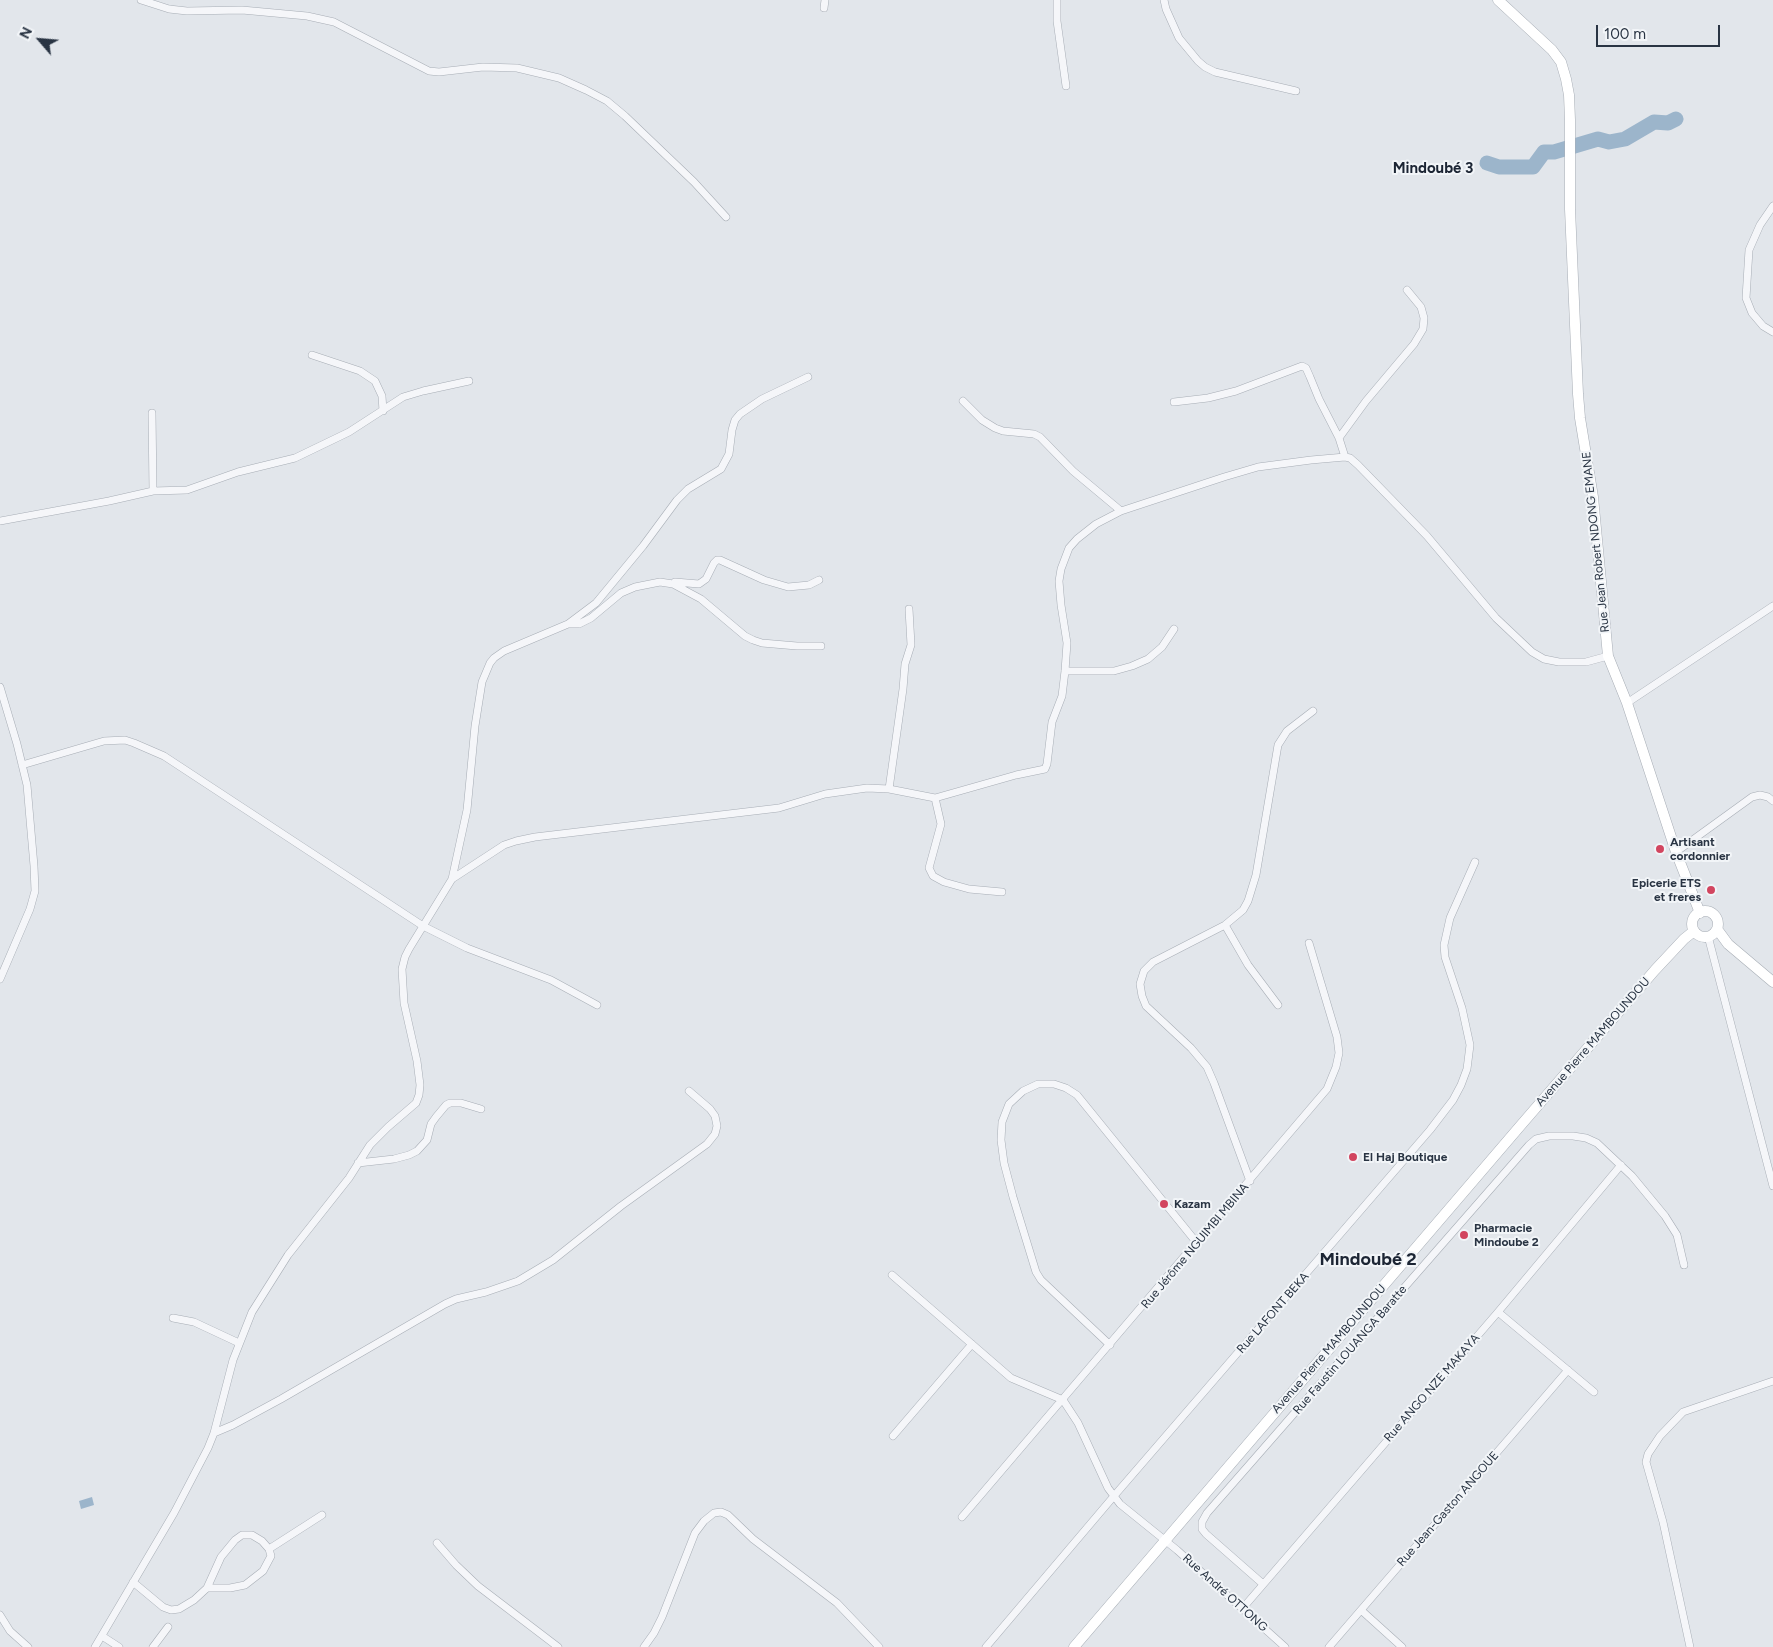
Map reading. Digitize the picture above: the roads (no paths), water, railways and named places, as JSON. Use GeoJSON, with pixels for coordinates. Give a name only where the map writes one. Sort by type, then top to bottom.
{"type":"FeatureCollection","features":[{"type":"Feature","properties":{"kind":"street"},"geometry":{"type":"LineString","coordinates":[[141,0],[170,9],[187,11],[242,10],[307,16],[334,22],[429,71],[439,72],[483,67],[517,68],[559,78],[606,101],[625,116],[694,182],[726,217]]}},
{"type":"Feature","properties":{"kind":"street"},"geometry":{"type":"LineString","coordinates":[[1058,0],[1057,21],[1066,86]]}},
{"type":"Feature","properties":{"kind":"street"},"geometry":{"type":"LineString","coordinates":[[1164,0],[1179,38],[1205,67],[1215,72],[1296,90]]}},
{"type":"Feature","properties":{"kind":"street","name":"Rue Jean Robert NDONG EMANE"},"geometry":{"type":"LineString","coordinates":[[1498,0],[1552,50],[1560,62],[1569,95],[1570,209],[1578,394],[1593,497],[1608,656],[1627,703],[1676,852],[1700,913]]}},
{"type":"Feature","properties":{"kind":"street"},"geometry":{"type":"LineString","coordinates":[[1773,206],[1760,225],[1749,250],[1746,298],[1752,313],[1763,326],[1773,332]]}},
{"type":"Feature","properties":{"kind":"street"},"geometry":{"type":"LineString","coordinates":[[1339,438],[1366,401],[1414,344],[1423,329],[1424,318],[1421,307],[1407,290]]}},
{"type":"Feature","properties":{"kind":"street"},"geometry":{"type":"LineString","coordinates":[[312,354],[360,371],[375,381],[382,396],[383,411]]}},
{"type":"Feature","properties":{"kind":"street"},"geometry":{"type":"LineString","coordinates":[[1174,402],[1208,398],[1236,391],[1302,366],[1306,368],[1339,438],[1345,457]]}},
{"type":"Feature","properties":{"kind":"street"},"geometry":{"type":"LineString","coordinates":[[95,1647],[174,1513],[214,1432],[222,1395],[239,1343],[252,1312],[288,1255],[349,1178],[377,1137],[416,1103],[419,1094],[417,1061],[404,1003],[402,969],[405,957],[452,879],[466,810],[475,726],[484,675],[494,658],[504,651],[568,624],[603,595],[677,500],[688,489],[721,469],[728,454],[735,420],[740,414],[762,399],[808,377]]}},
{"type":"Feature","properties":{"kind":"street"},"geometry":{"type":"LineString","coordinates":[[0,521],[153,491],[187,490],[238,472],[295,458],[349,432],[403,397],[469,381]]}},
{"type":"Feature","properties":{"kind":"street"},"geometry":{"type":"LineString","coordinates":[[963,401],[982,420],[995,428],[1003,431],[1034,434],[1040,437],[1073,471],[1121,511]]}},
{"type":"Feature","properties":{"kind":"street"},"geometry":{"type":"LineString","coordinates":[[152,413],[153,491]]}},
{"type":"Feature","properties":{"kind":"street"},"geometry":{"type":"LineString","coordinates":[[452,879],[496,850],[516,840],[779,808],[825,794],[867,788],[889,789],[936,798],[1016,775],[1044,770],[1047,764],[1052,722],[1062,696],[1065,671],[1067,643],[1060,593],[1061,569],[1069,548],[1096,524],[1121,511],[1258,467],[1345,457],[1354,461],[1427,536],[1496,618],[1532,652],[1544,659],[1572,663],[1586,662],[1608,656]]}},
{"type":"Feature","properties":{"kind":"street"},"geometry":{"type":"LineString","coordinates":[[673,584],[676,582],[700,584],[706,579],[717,560],[764,580],[788,586],[809,585],[819,580]]}},
{"type":"Feature","properties":{"kind":"street"},"geometry":{"type":"LineString","coordinates":[[568,624],[580,624],[591,618],[621,593],[635,587],[660,582],[673,584],[701,599],[745,636],[753,640],[762,643],[821,646]]}},
{"type":"Feature","properties":{"kind":"street"},"geometry":{"type":"LineString","coordinates":[[1627,703],[1773,606]]}},
{"type":"Feature","properties":{"kind":"street"},"geometry":{"type":"LineString","coordinates":[[889,789],[905,664],[911,645],[909,609]]}},
{"type":"Feature","properties":{"kind":"street"},"geometry":{"type":"LineString","coordinates":[[1065,671],[1114,671],[1132,666],[1148,658],[1162,647],[1174,629]]}},
{"type":"Feature","properties":{"kind":"street"},"geometry":{"type":"LineString","coordinates":[[0,687],[27,785],[35,891],[0,979]]}},
{"type":"Feature","properties":{"kind":"street"},"geometry":{"type":"LineString","coordinates":[[1250,1180],[1207,1067],[1191,1048],[1146,1006],[1140,984],[1144,971],[1153,962],[1225,925],[1242,910],[1248,901],[1253,888],[1272,771],[1280,741],[1286,731],[1313,711]]}},
{"type":"Feature","properties":{"kind":"street"},"geometry":{"type":"LineString","coordinates":[[22,766],[104,741],[125,740],[134,743],[164,756],[423,926],[467,948],[551,980],[597,1004]]}},
{"type":"Feature","properties":{"kind":"street"},"geometry":{"type":"LineString","coordinates":[[1676,852],[1752,798],[1760,795],[1768,797],[1773,801]]}},
{"type":"Feature","properties":{"kind":"street"},"geometry":{"type":"LineString","coordinates":[[936,798],[942,824],[929,868],[933,876],[944,882],[969,889],[1002,892]]}},
{"type":"Feature","properties":{"kind":"street","name":"Rue LAFONT BEKA"},"geometry":{"type":"LineString","coordinates":[[986,1647],[1417,1145],[1457,1092],[1467,1069],[1470,1045],[1462,1008],[1445,956],[1444,945],[1450,918],[1475,862]]}},
{"type":"Feature","properties":{"kind":"street"},"geometry":{"type":"LineString","coordinates":[[1706,912],[1715,916],[1718,922],[1717,929],[1713,934],[1700,936],[1694,931],[1694,919],[1700,913],[1706,912]]}},
{"type":"Feature","properties":{"kind":"street"},"geometry":{"type":"LineString","coordinates":[[1225,925],[1248,965],[1278,1005]]}},
{"type":"Feature","properties":{"kind":"street"},"geometry":{"type":"LineString","coordinates":[[1717,929],[1728,944],[1773,982]]}},
{"type":"Feature","properties":{"kind":"street","name":"Avenue Pierre MAMBOUNDOU"},"geometry":{"type":"LineString","coordinates":[[1074,1647],[1527,1118],[1684,939],[1694,931]]}},
{"type":"Feature","properties":{"kind":"street"},"geometry":{"type":"LineString","coordinates":[[1708,936],[1773,1186]]}},
{"type":"Feature","properties":{"kind":"street","name":"Rue Jérôme NGUIMBI MBINA"},"geometry":{"type":"LineString","coordinates":[[962,1517],[1327,1089],[1336,1067],[1339,1053],[1337,1037],[1309,943]]}},
{"type":"Feature","properties":{"kind":"street"},"geometry":{"type":"LineString","coordinates":[[1110,1345],[1041,1280],[1036,1272],[1013,1197],[1003,1155],[1001,1140],[1002,1122],[1009,1104],[1023,1091],[1038,1084],[1054,1084],[1066,1088],[1077,1095],[1197,1243]]}},
{"type":"Feature","properties":{"kind":"street"},"geometry":{"type":"LineString","coordinates":[[214,1432],[233,1426],[295,1392],[445,1304],[518,1281],[553,1260],[621,1206],[686,1160],[711,1139],[715,1134],[717,1126],[715,1116],[710,1109],[689,1091]]}},
{"type":"Feature","properties":{"kind":"street"},"geometry":{"type":"LineString","coordinates":[[358,1163],[394,1159],[417,1151],[427,1140],[431,1124],[446,1105],[450,1103],[461,1103],[481,1109]]}},
{"type":"Feature","properties":{"kind":"street","name":"Rue Faustin LOUANGA Baratte"},"geometry":{"type":"LineString","coordinates":[[1263,1584],[1214,1542],[1202,1529],[1202,1522],[1222,1496],[1536,1139],[1549,1136],[1586,1138],[1597,1143],[1621,1165]]}},
{"type":"Feature","properties":{"kind":"street"},"geometry":{"type":"LineString","coordinates":[[1621,1165],[1656,1204],[1673,1227],[1677,1235],[1684,1266]]}},
{"type":"Feature","properties":{"kind":"street","name":"Rue ANGO NZE MAKAYA"},"geometry":{"type":"LineString","coordinates":[[1242,1608],[1498,1312],[1621,1165]]}},
{"type":"Feature","properties":{"kind":"street"},"geometry":{"type":"LineString","coordinates":[[892,1275],[1011,1378],[1063,1400]]}},
{"type":"Feature","properties":{"kind":"street"},"geometry":{"type":"LineString","coordinates":[[1498,1312],[1594,1392]]}},
{"type":"Feature","properties":{"kind":"street"},"geometry":{"type":"LineString","coordinates":[[173,1318],[194,1322],[239,1343]]}},
{"type":"Feature","properties":{"kind":"street"},"geometry":{"type":"LineString","coordinates":[[893,1436],[972,1344]]}},
{"type":"Feature","properties":{"kind":"street","name":"Rue Jean-Gaston ANGOUE"},"geometry":{"type":"LineString","coordinates":[[1329,1647],[1568,1370]]}},
{"type":"Feature","properties":{"kind":"street"},"geometry":{"type":"LineString","coordinates":[[1690,1647],[1663,1522],[1646,1462],[1648,1454],[1660,1436],[1683,1412],[1773,1381]]}},
{"type":"Feature","properties":{"kind":"street","name":"Rue André OTTONG"},"geometry":{"type":"LineString","coordinates":[[1063,1400],[1078,1423],[1108,1488],[1120,1504],[1165,1540],[1285,1647]]}},
{"type":"Feature","properties":{"kind":"street"},"geometry":{"type":"LineString","coordinates":[[644,1647],[662,1617],[695,1533],[704,1521],[714,1513],[722,1512],[728,1515],[753,1539],[838,1603],[879,1647]]}},
{"type":"Feature","properties":{"kind":"street"},"geometry":{"type":"LineString","coordinates":[[269,1549],[322,1515]]}},
{"type":"Feature","properties":{"kind":"street"},"geometry":{"type":"LineString","coordinates":[[133,1582],[163,1607],[171,1610],[179,1609],[186,1606],[206,1588],[226,1549],[242,1535],[252,1535],[262,1541],[269,1549],[271,1556],[264,1571],[245,1585],[230,1588],[206,1588]]}},
{"type":"Feature","properties":{"kind":"street"},"geometry":{"type":"LineString","coordinates":[[437,1543],[478,1586],[558,1647]]}},
{"type":"Feature","properties":{"kind":"street"},"geometry":{"type":"LineString","coordinates":[[1361,1610],[1402,1647]]}},
{"type":"Feature","properties":{"kind":"street"},"geometry":{"type":"LineString","coordinates":[[1,1617],[10,1631],[28,1647]]}},
{"type":"Feature","properties":{"kind":"street"},"geometry":{"type":"LineString","coordinates":[[153,1647],[168,1627]]}},
{"type":"Feature","properties":{"kind":"street"},"geometry":{"type":"LineString","coordinates":[[102,1636],[119,1647]]}},
{"type":"Feature","properties":{"kind":"water"},"geometry":{"type":"Polygon","coordinates":[[[92,1497],[94,1505],[81,1509],[79,1501],[92,1497]]]}},
{"type":"Feature","properties":{"kind":"waterway"},"geometry":{"type":"LineString","coordinates":[[1487,163],[1499,167],[1533,167],[1544,152],[1554,152],[1598,139],[1609,142],[1625,139],[1654,122],[1668,123],[1676,119]]}},
{"type":"Feature","properties":{"kind":"place","name":"Artisant cordonnier"},"geometry":{"type":"Point","coordinates":[1660,849]}},
{"type":"Feature","properties":{"kind":"place","name":"Epicerie ETS et freres"},"geometry":{"type":"Point","coordinates":[1711,890]}},
{"type":"Feature","properties":{"kind":"place","name":"El Haj Boutique"},"geometry":{"type":"Point","coordinates":[1353,1157]}},
{"type":"Feature","properties":{"kind":"place","name":"Kazam"},"geometry":{"type":"Point","coordinates":[1164,1204]}},
{"type":"Feature","properties":{"kind":"place","name":"Pharmacie Mindoube 2"},"geometry":{"type":"Point","coordinates":[1464,1235]}},
{"type":"Feature","properties":{"kind":"district","name":"Mindoubé 3"},"geometry":{"type":"Point","coordinates":[1433,169]}},
{"type":"Feature","properties":{"kind":"district","name":"Mindoubé 2"},"geometry":{"type":"Point","coordinates":[1368,1260]}}]}
